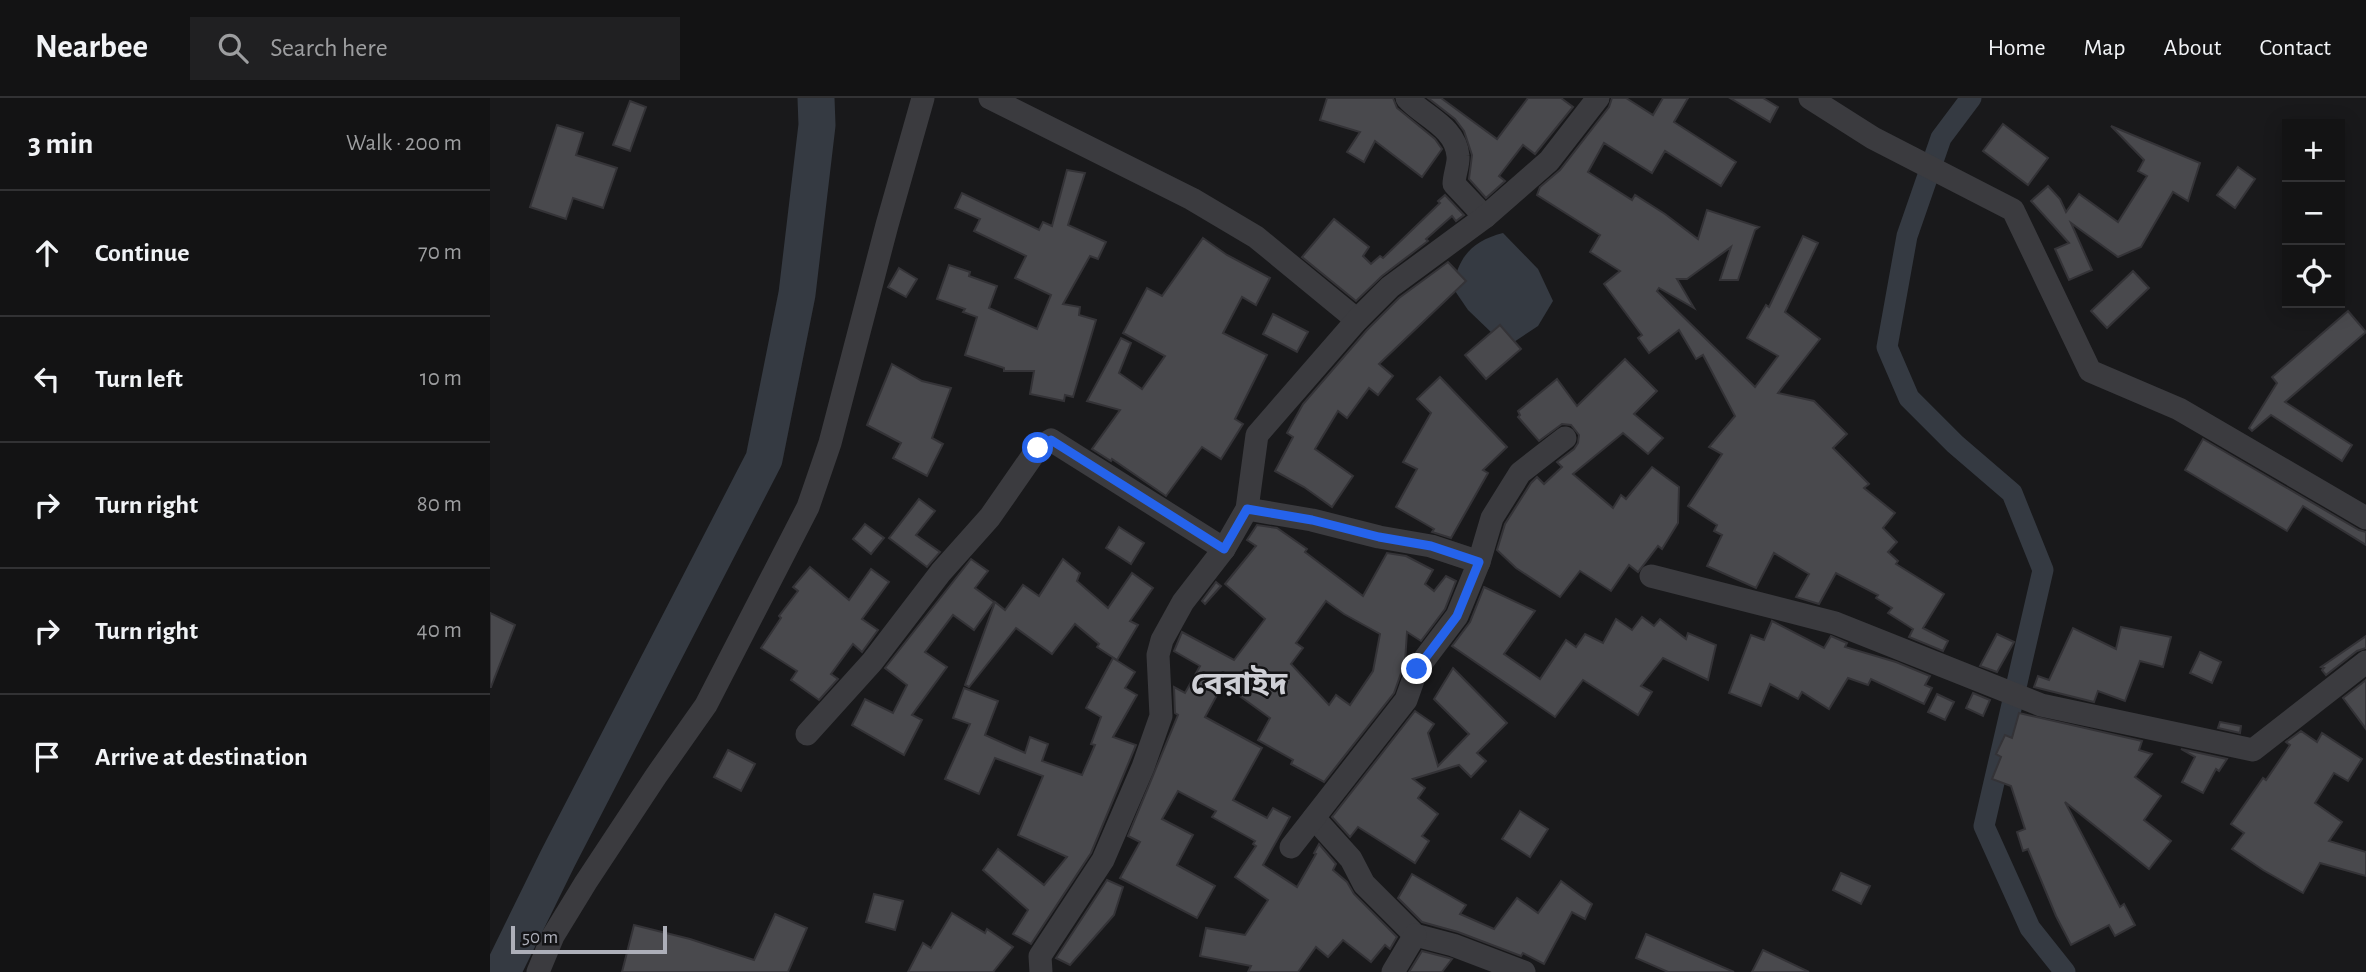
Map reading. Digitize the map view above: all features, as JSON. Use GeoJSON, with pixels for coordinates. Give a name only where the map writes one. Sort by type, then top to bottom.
{"type":"FeatureCollection","features":[{"type":"Feature","properties":{"kind":"street"},"geometry":{"type":"LineString","coordinates":[[538,972],[553,936],[586,882],[706,705],[808,507],[831,443],[923,98]]}},
{"type":"Feature","properties":{"kind":"street"},"geometry":{"type":"LineString","coordinates":[[990,98],[1192,199],[1256,237],[1357,320]]}},
{"type":"Feature","properties":{"kind":"street"},"geometry":{"type":"LineString","coordinates":[[1407,98],[1439,123],[1453,139],[1459,157],[1454,171],[1454,184],[1485,217]]}},
{"type":"Feature","properties":{"kind":"street"},"geometry":{"type":"LineString","coordinates":[[1041,972],[1040,956],[1103,860],[1143,766],[1161,716],[1158,655],[1162,640],[1184,602],[1224,549],[1247,509],[1257,435],[1357,320],[1390,287],[1485,217],[1549,161],[1598,98]]}},
{"type":"Feature","properties":{"kind":"street"},"geometry":{"type":"LineString","coordinates":[[1810,98],[1873,138],[2013,210],[2090,371],[2179,409],[2366,518]]}},
{"type":"Feature","properties":{"kind":"street"},"geometry":{"type":"LineString","coordinates":[[1291,847],[1406,700],[1417,669],[1457,616],[1479,562],[1492,518],[1520,473],[1565,438]]}},
{"type":"Feature","properties":{"kind":"street"},"geometry":{"type":"LineString","coordinates":[[807,734],[873,662],[941,572],[990,517],[1038,448],[1051,440],[1224,549]]}},
{"type":"Feature","properties":{"kind":"street"},"geometry":{"type":"LineString","coordinates":[[1247,509],[1431,546],[1479,562]]}},
{"type":"Feature","properties":{"kind":"street"},"geometry":{"type":"LineString","coordinates":[[1651,576],[1835,623],[2041,705],[2253,750],[2366,662]]}},
{"type":"Feature","properties":{"kind":"street"},"geometry":{"type":"LineString","coordinates":[[1314,818],[1350,859],[1364,884],[1415,935],[1453,945],[1524,972]]}},
{"type":"Feature","properties":{"kind":"street"},"geometry":{"type":"LineString","coordinates":[[1393,972],[1415,935]]}},
{"type":"Feature","properties":{"kind":"shaded area"},"geometry":{"type":"Polygon","coordinates":[[[1503,233],[1538,269],[1553,301],[1538,326],[1514,342],[1494,335],[1468,310],[1453,288],[1459,267],[1468,252],[1492,236],[1503,233]]]}},
{"type":"Feature","properties":{"kind":"building"},"geometry":{"type":"Polygon","coordinates":[[[1327,98],[1393,98],[1397,108],[1435,139],[1442,149],[1422,177],[1375,141],[1364,162],[1347,152],[1360,132],[1320,120],[1327,98]]]}},
{"type":"Feature","properties":{"kind":"building"},"geometry":{"type":"Polygon","coordinates":[[[1428,98],[1441,98],[1497,139],[1528,98],[1561,98],[1573,107],[1535,154],[1523,145],[1499,176],[1505,181],[1486,198],[1469,179],[1472,155],[1464,131],[1455,119],[1428,98]]]}},
{"type":"Feature","properties":{"kind":"building"},"geometry":{"type":"Polygon","coordinates":[[[1612,98],[1626,98],[1653,115],[1663,98],[1688,98],[1674,122],[1736,162],[1721,186],[1665,151],[1652,173],[1604,143],[1588,172],[1632,200],[1635,195],[1698,239],[1707,210],[1759,227],[1755,230],[1738,280],[1720,280],[1731,247],[1687,279],[1677,279],[1694,308],[1659,288],[1657,291],[1755,387],[1778,356],[1747,338],[1766,305],[1769,307],[1803,236],[1818,243],[1785,312],[1820,339],[1778,393],[1814,401],[1847,434],[1833,448],[1869,484],[1864,488],[1895,513],[1883,528],[1897,542],[1888,552],[1898,561],[1896,564],[1944,594],[1923,628],[1948,641],[1943,651],[1909,637],[1913,629],[1888,613],[1892,608],[1876,598],[1878,595],[1836,573],[1819,604],[1796,597],[1809,574],[1774,553],[1756,588],[1707,566],[1722,535],[1714,531],[1717,525],[1688,506],[1722,454],[1709,447],[1735,416],[1703,355],[1696,359],[1679,330],[1649,353],[1638,338],[1642,335],[1604,284],[1620,271],[1590,252],[1600,235],[1537,195],[1540,187],[1560,170],[1609,107],[1612,98]]]}},
{"type":"Feature","properties":{"kind":"building"},"geometry":{"type":"Polygon","coordinates":[[[1730,98],[1763,98],[1778,107],[1770,122],[1730,98]]]}},
{"type":"Feature","properties":{"kind":"building"},"geometry":{"type":"Polygon","coordinates":[[[630,101],[646,107],[630,151],[613,145],[630,101]]]}},
{"type":"Feature","properties":{"kind":"building"},"geometry":{"type":"Polygon","coordinates":[[[2003,124],[2048,158],[2028,185],[1983,151],[2003,124]]]}},
{"type":"Feature","properties":{"kind":"building"},"geometry":{"type":"Polygon","coordinates":[[[557,125],[583,133],[576,155],[617,168],[603,208],[573,198],[566,219],[530,207],[557,125]]]}},
{"type":"Feature","properties":{"kind":"building"},"geometry":{"type":"Polygon","coordinates":[[[2111,126],[2200,163],[2188,201],[2173,192],[2141,247],[2118,257],[2071,223],[2092,270],[2069,280],[2055,249],[2069,243],[2031,201],[2048,186],[2060,199],[2066,212],[2079,194],[2118,222],[2147,176],[2138,171],[2144,160],[2111,126]]]}},
{"type":"Feature","properties":{"kind":"building"},"geometry":{"type":"Polygon","coordinates":[[[2238,167],[2255,179],[2235,208],[2217,195],[2238,167]]]}},
{"type":"Feature","properties":{"kind":"building"},"geometry":{"type":"Polygon","coordinates":[[[1067,170],[1085,173],[1068,225],[1106,242],[1098,259],[1090,256],[1063,304],[1080,307],[1079,315],[1096,320],[1073,397],[1065,395],[1064,401],[1030,394],[1034,371],[1004,371],[1004,368],[965,355],[977,317],[963,312],[965,309],[937,299],[949,265],[997,286],[989,308],[1037,329],[1051,295],[1015,278],[1026,256],[974,231],[980,219],[955,208],[962,193],[1039,230],[1043,222],[1052,226],[1067,170]]]}},
{"type":"Feature","properties":{"kind":"building"},"geometry":{"type":"Polygon","coordinates":[[[1445,195],[1464,215],[1456,221],[1452,216],[1426,239],[1428,241],[1382,276],[1356,301],[1302,257],[1334,219],[1369,247],[1363,256],[1371,264],[1380,256],[1383,258],[1445,195]]]}},
{"type":"Feature","properties":{"kind":"building"},"geometry":{"type":"Polygon","coordinates":[[[1203,238],[1227,255],[1270,278],[1256,305],[1242,297],[1223,333],[1267,355],[1235,419],[1243,424],[1221,459],[1202,447],[1166,496],[1112,459],[1111,461],[1092,449],[1120,410],[1087,401],[1121,338],[1131,343],[1119,373],[1142,389],[1165,356],[1123,333],[1147,288],[1162,296],[1203,238]]]}},
{"type":"Feature","properties":{"kind":"building"},"geometry":{"type":"Polygon","coordinates":[[[1448,262],[1466,281],[1379,364],[1393,376],[1378,395],[1369,388],[1347,418],[1338,411],[1315,449],[1353,476],[1332,507],[1275,471],[1293,437],[1287,433],[1303,404],[1367,330],[1399,298],[1448,262]]]}},
{"type":"Feature","properties":{"kind":"building"},"geometry":{"type":"Polygon","coordinates":[[[899,268],[917,279],[906,297],[888,287],[899,268]]]}},
{"type":"Feature","properties":{"kind":"building"},"geometry":{"type":"Polygon","coordinates":[[[2133,271],[2149,288],[2107,328],[2091,311],[2133,271]]]}},
{"type":"Feature","properties":{"kind":"building"},"geometry":{"type":"Polygon","coordinates":[[[2348,311],[2366,332],[2285,402],[2352,445],[2342,461],[2271,415],[2252,431],[2249,428],[2277,383],[2272,377],[2348,311]]]}},
{"type":"Feature","properties":{"kind":"building"},"geometry":{"type":"Polygon","coordinates":[[[1273,314],[1308,332],[1297,352],[1263,334],[1273,314]]]}},
{"type":"Feature","properties":{"kind":"building"},"geometry":{"type":"Polygon","coordinates":[[[1500,325],[1521,349],[1486,379],[1465,355],[1500,325]]]}},
{"type":"Feature","properties":{"kind":"building"},"geometry":{"type":"Polygon","coordinates":[[[1625,359],[1657,391],[1634,414],[1663,438],[1648,454],[1623,433],[1573,474],[1613,508],[1621,495],[1626,499],[1652,467],[1679,487],[1678,523],[1662,549],[1658,546],[1638,572],[1629,565],[1611,591],[1580,571],[1560,597],[1516,568],[1497,550],[1505,524],[1531,483],[1537,477],[1544,484],[1562,467],[1557,462],[1574,449],[1579,435],[1571,425],[1562,424],[1539,441],[1518,417],[1518,411],[1557,379],[1577,406],[1625,359]]]}},
{"type":"Feature","properties":{"kind":"building"},"geometry":{"type":"Polygon","coordinates":[[[892,364],[922,381],[951,388],[932,438],[943,444],[927,476],[893,458],[901,443],[867,425],[892,364]]]}},
{"type":"Feature","properties":{"kind":"building"},"geometry":{"type":"Polygon","coordinates":[[[1440,377],[1507,447],[1483,470],[1488,473],[1451,538],[1432,532],[1434,529],[1396,507],[1417,469],[1403,462],[1431,413],[1417,399],[1440,377]]]}},
{"type":"Feature","properties":{"kind":"building"},"geometry":{"type":"Polygon","coordinates":[[[2203,439],[2366,532],[2366,545],[2303,506],[2287,531],[2185,470],[2203,439]]]}},
{"type":"Feature","properties":{"kind":"building"},"geometry":{"type":"Polygon","coordinates":[[[919,499],[935,511],[916,535],[940,552],[927,567],[889,538],[919,499]]]}},
{"type":"Feature","properties":{"kind":"building"},"geometry":{"type":"Polygon","coordinates":[[[865,524],[884,538],[871,554],[853,539],[865,524]]]}},
{"type":"Feature","properties":{"kind":"building"},"geometry":{"type":"Polygon","coordinates":[[[1257,525],[1277,528],[1307,549],[1305,552],[1363,596],[1387,553],[1406,556],[1433,570],[1425,584],[1434,591],[1446,576],[1456,581],[1445,609],[1421,641],[1407,632],[1405,662],[1394,693],[1324,782],[1291,764],[1293,760],[1258,740],[1270,718],[1223,684],[1205,717],[1262,748],[1233,800],[1267,818],[1273,808],[1290,817],[1263,865],[1297,887],[1319,844],[1336,864],[1333,870],[1397,937],[1390,949],[1385,945],[1371,962],[1343,940],[1328,957],[1316,947],[1298,972],[1248,972],[1251,966],[1200,956],[1206,928],[1245,935],[1268,900],[1235,877],[1256,846],[1253,844],[1255,841],[1212,817],[1216,811],[1178,791],[1162,819],[1193,835],[1177,865],[1215,886],[1197,918],[1120,878],[1140,842],[1128,836],[1178,715],[1175,713],[1174,687],[1185,693],[1200,666],[1174,651],[1182,632],[1234,660],[1265,619],[1225,584],[1256,546],[1247,540],[1257,525]],[[1326,601],[1296,643],[1303,648],[1291,664],[1329,705],[1336,695],[1350,705],[1373,671],[1380,634],[1326,601]]]}},
{"type":"Feature","properties":{"kind":"building"},"geometry":{"type":"Polygon","coordinates":[[[1119,527],[1144,543],[1131,564],[1106,548],[1119,527]]]}},
{"type":"Feature","properties":{"kind":"building"},"geometry":{"type":"Polygon","coordinates":[[[971,559],[988,571],[975,588],[994,602],[974,630],[953,615],[925,652],[947,667],[912,715],[922,720],[904,755],[852,725],[865,699],[893,713],[907,685],[885,668],[971,559]]]}},
{"type":"Feature","properties":{"kind":"building"},"geometry":{"type":"Polygon","coordinates":[[[1063,559],[1080,573],[1077,581],[1108,608],[1132,573],[1153,588],[1130,621],[1138,625],[1117,660],[1097,647],[1099,644],[1075,624],[1052,654],[1016,628],[969,687],[965,685],[995,602],[1005,610],[1023,585],[1039,596],[1063,559]]]}},
{"type":"Feature","properties":{"kind":"building"},"geometry":{"type":"Polygon","coordinates":[[[810,567],[849,600],[871,569],[889,582],[862,619],[878,630],[862,652],[853,644],[831,674],[838,679],[819,700],[791,680],[797,671],[761,648],[781,618],[779,616],[798,591],[793,587],[810,567]]]}},
{"type":"Feature","properties":{"kind":"building"},"geometry":{"type":"Polygon","coordinates":[[[1216,582],[1221,586],[1205,604],[1202,601],[1216,582]]]}},
{"type":"Feature","properties":{"kind":"building"},"geometry":{"type":"Polygon","coordinates":[[[1484,587],[1535,611],[1504,654],[1540,679],[1566,640],[1576,647],[1585,634],[1603,643],[1616,619],[1632,630],[1642,617],[1654,626],[1660,619],[1686,639],[1688,633],[1716,645],[1708,680],[1663,658],[1641,686],[1652,692],[1638,715],[1583,680],[1555,717],[1452,646],[1470,622],[1484,587]]]}},
{"type":"Feature","properties":{"kind":"building"},"geometry":{"type":"Polygon","coordinates":[[[490,613],[515,625],[491,687],[490,687],[490,613]]]}},
{"type":"Feature","properties":{"kind":"building"},"geometry":{"type":"Polygon","coordinates":[[[1772,621],[1824,648],[1831,636],[1847,643],[1845,647],[1896,662],[1930,676],[1925,685],[1932,688],[1924,704],[1871,679],[1868,685],[1848,678],[1829,709],[1802,692],[1798,699],[1770,684],[1761,706],[1729,693],[1751,635],[1764,640],[1772,621]]]}},
{"type":"Feature","properties":{"kind":"building"},"geometry":{"type":"Polygon","coordinates":[[[2121,627],[2171,637],[2163,667],[2140,661],[2125,701],[2098,691],[2094,702],[2034,687],[2038,676],[2049,680],[2073,628],[2116,649],[2121,627]]]}},
{"type":"Feature","properties":{"kind":"building"},"geometry":{"type":"Polygon","coordinates":[[[1997,634],[2014,642],[1997,672],[1980,666],[1997,634]]]}},
{"type":"Feature","properties":{"kind":"building"},"geometry":{"type":"Polygon","coordinates":[[[2366,636],[2366,648],[2357,651],[2326,675],[2321,667],[2366,636]]]}},
{"type":"Feature","properties":{"kind":"building"},"geometry":{"type":"Polygon","coordinates":[[[2200,652],[2221,662],[2212,683],[2190,673],[2200,652]]]}},
{"type":"Feature","properties":{"kind":"building"},"geometry":{"type":"Polygon","coordinates":[[[1113,658],[1135,672],[1125,688],[1137,695],[1113,737],[1136,745],[1091,853],[1031,944],[1013,934],[1028,910],[983,870],[998,849],[1044,885],[1067,857],[1018,835],[1043,776],[995,758],[979,794],[945,779],[970,724],[953,718],[964,688],[998,701],[985,735],[1025,753],[1030,737],[1048,744],[1042,761],[1082,775],[1095,745],[1091,744],[1101,717],[1086,708],[1113,658]]]}},
{"type":"Feature","properties":{"kind":"building"},"geometry":{"type":"Polygon","coordinates":[[[1453,668],[1507,723],[1477,753],[1486,761],[1471,777],[1459,765],[1413,779],[1425,788],[1418,798],[1438,814],[1422,836],[1429,841],[1415,863],[1358,827],[1350,837],[1332,817],[1415,711],[1434,724],[1428,733],[1438,766],[1469,734],[1434,699],[1453,668]]]}},
{"type":"Feature","properties":{"kind":"building"},"geometry":{"type":"Polygon","coordinates":[[[2366,680],[2366,729],[2343,698],[2366,680]]]}},
{"type":"Feature","properties":{"kind":"building"},"geometry":{"type":"Polygon","coordinates":[[[1973,693],[1990,700],[1983,716],[1966,708],[1973,693]]]}},
{"type":"Feature","properties":{"kind":"building"},"geometry":{"type":"Polygon","coordinates":[[[1937,694],[1954,702],[1945,720],[1928,712],[1937,694]]]}},
{"type":"Feature","properties":{"kind":"building"},"geometry":{"type":"Polygon","coordinates":[[[2019,713],[2142,741],[2139,750],[2152,754],[2135,777],[2161,796],[2144,820],[2171,841],[2149,869],[2065,802],[2120,907],[2124,904],[2135,925],[2115,936],[2109,925],[2071,945],[2028,849],[2023,851],[2017,832],[2025,829],[2011,786],[1992,779],[2001,757],[1996,754],[2005,735],[2012,738],[2019,713]]]}},
{"type":"Feature","properties":{"kind":"building"},"geometry":{"type":"Polygon","coordinates":[[[2220,722],[2241,726],[2240,733],[2218,728],[2220,722]]]}},
{"type":"Feature","properties":{"kind":"building"},"geometry":{"type":"Polygon","coordinates":[[[2301,731],[2317,742],[2322,733],[2362,759],[2348,781],[2334,773],[2315,803],[2342,822],[2329,841],[2366,852],[2366,876],[2320,863],[2303,893],[2232,849],[2244,833],[2231,824],[2290,745],[2286,742],[2301,731]]]}},
{"type":"Feature","properties":{"kind":"building"},"geometry":{"type":"Polygon","coordinates":[[[2181,749],[2227,759],[2219,771],[2216,769],[2203,793],[2182,782],[2195,757],[2181,749]]]}},
{"type":"Feature","properties":{"kind":"building"},"geometry":{"type":"Polygon","coordinates":[[[728,750],[755,764],[741,791],[714,777],[728,750]]]}},
{"type":"Feature","properties":{"kind":"building"},"geometry":{"type":"Polygon","coordinates":[[[1520,811],[1548,829],[1530,857],[1502,839],[1520,811]]]}},
{"type":"Feature","properties":{"kind":"building"},"geometry":{"type":"Polygon","coordinates":[[[1841,873],[1870,886],[1861,904],[1833,890],[1841,873]]]}},
{"type":"Feature","properties":{"kind":"building"},"geometry":{"type":"Polygon","coordinates":[[[1412,874],[1466,905],[1460,914],[1494,929],[1517,898],[1538,913],[1561,881],[1592,904],[1585,919],[1572,912],[1544,964],[1523,953],[1521,956],[1458,932],[1422,922],[1398,898],[1412,874]]]}},
{"type":"Feature","properties":{"kind":"building"},"geometry":{"type":"Polygon","coordinates":[[[1107,880],[1123,887],[1114,915],[1070,965],[1056,958],[1107,880]]]}},
{"type":"Feature","properties":{"kind":"building"},"geometry":{"type":"Polygon","coordinates":[[[874,894],[903,901],[895,930],[866,922],[874,894]]]}},
{"type":"Feature","properties":{"kind":"building"},"geometry":{"type":"Polygon","coordinates":[[[952,913],[985,933],[987,929],[1013,947],[993,972],[908,972],[923,943],[931,948],[952,913]]]}},
{"type":"Feature","properties":{"kind":"building"},"geometry":{"type":"Polygon","coordinates":[[[775,914],[807,928],[788,972],[622,972],[634,925],[690,939],[754,960],[775,914]]]}},
{"type":"Feature","properties":{"kind":"building"},"geometry":{"type":"Polygon","coordinates":[[[1646,934],[1734,972],[1668,972],[1636,958],[1646,934]]]}},
{"type":"Feature","properties":{"kind":"building"},"geometry":{"type":"Polygon","coordinates":[[[1763,950],[1809,972],[1752,972],[1763,950]]]}},
{"type":"Feature","properties":{"kind":"building"},"geometry":{"type":"Polygon","coordinates":[[[1422,951],[1452,959],[1442,972],[1409,972],[1422,951]]]}},
{"type":"Feature","properties":{"kind":"waterway"},"geometry":{"type":"LineString","coordinates":[[502,972],[764,459],[797,294],[817,125],[816,98]]}},
{"type":"Feature","properties":{"kind":"waterway"},"geometry":{"type":"LineString","coordinates":[[1971,98],[1941,138],[1907,236],[1887,347],[1909,398],[1955,444],[2012,493],[2043,570],[1984,826],[2030,928],[2065,972]]}},
{"type":"Feature","properties":{"kind":"district","name":"বেরাইদ"},"geometry":{"type":"Point","coordinates":[1239,683]}},
{"type":"Feature","properties":{"kind":"route"},"geometry":{"type":"LineString","coordinates":[[1038,448],[1051,440],[1224,549],[1247,509],[1431,546],[1479,562],[1457,616],[1417,669]]}}]}
